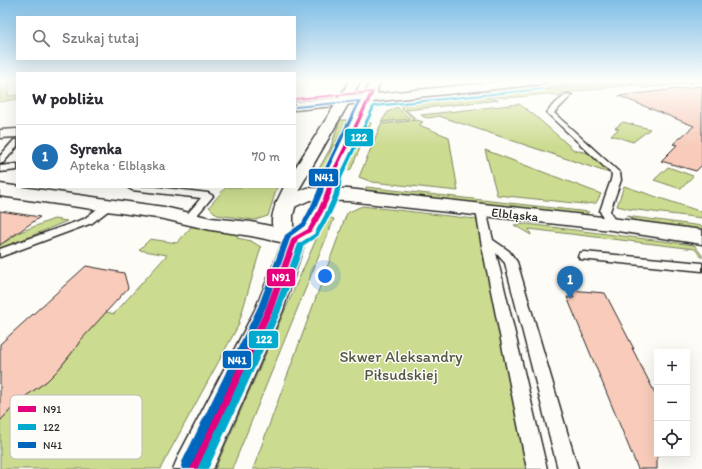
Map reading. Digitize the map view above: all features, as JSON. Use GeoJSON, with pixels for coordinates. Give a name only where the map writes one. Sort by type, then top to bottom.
{"type":"FeatureCollection","features":[{"type":"Feature","properties":{"kind":"street"},"geometry":{"type":"LineString","coordinates":[[296,106],[315,103]]}},
{"type":"Feature","properties":{"kind":"street"},"geometry":{"type":"LineString","coordinates":[[296,180],[343,103]]}},
{"type":"Feature","properties":{"kind":"street"},"geometry":{"type":"LineString","coordinates":[[0,190],[164,213],[295,238],[310,230],[320,212],[328,194],[332,175],[366,103]]}},
{"type":"Feature","properties":{"kind":"street"},"geometry":{"type":"LineString","coordinates":[[0,126],[16,125]]}},
{"type":"Feature","properties":{"kind":"street"},"geometry":{"type":"LineString","coordinates":[[0,134],[16,133]]}},
{"type":"Feature","properties":{"kind":"street"},"geometry":{"type":"LineString","coordinates":[[312,154],[310,166],[305,174],[303,182],[309,190],[328,194]]}},
{"type":"Feature","properties":{"kind":"street"},"geometry":{"type":"LineString","coordinates":[[295,238],[284,231],[282,223],[289,196],[328,194]]}},
{"type":"Feature","properties":{"kind":"street","name":"Elbląska"},"geometry":{"type":"LineString","coordinates":[[328,194],[611,224],[702,237]]}},
{"type":"Feature","properties":{"kind":"street"},"geometry":{"type":"LineString","coordinates":[[193,469],[269,310],[295,238]]}},
{"type":"Feature","properties":{"kind":"lane"},"geometry":{"type":"LineString","coordinates":[[561,103],[553,108],[550,114],[616,173],[616,180],[605,211],[611,224]]}},
{"type":"Feature","properties":{"kind":"lane"},"geometry":{"type":"LineString","coordinates":[[0,161],[16,143]]}},
{"type":"Feature","properties":{"kind":"lane"},"geometry":{"type":"LineString","coordinates":[[0,169],[16,167]]}},
{"type":"Feature","properties":{"kind":"lane"},"geometry":{"type":"LineString","coordinates":[[140,188],[208,196],[188,218]]}},
{"type":"Feature","properties":{"kind":"lane"},"geometry":{"type":"LineString","coordinates":[[0,253],[88,221],[109,205]]}},
{"type":"Feature","properties":{"kind":"lane"},"geometry":{"type":"LineString","coordinates":[[481,210],[537,469]]}},
{"type":"Feature","properties":{"kind":"lane"},"geometry":{"type":"LineString","coordinates":[[487,241],[505,254],[511,262],[568,469]]}},
{"type":"Feature","properties":{"kind":"lane"},"geometry":{"type":"LineString","coordinates":[[584,256],[702,267]]}},
{"type":"Feature","properties":{"kind":"green space"},"geometry":{"type":"Polygon","coordinates":[[[471,103],[406,110],[415,118],[413,119],[400,106],[412,104],[471,103]]]}},
{"type":"Feature","properties":{"kind":"green space"},"geometry":{"type":"Polygon","coordinates":[[[519,104],[533,114],[574,150],[588,153],[609,173],[439,116],[427,118],[421,115],[519,104]]]}},
{"type":"Feature","properties":{"kind":"green space"},"geometry":{"type":"Polygon","coordinates":[[[397,107],[410,119],[381,122],[388,112],[397,107]]]}},
{"type":"Feature","properties":{"kind":"green space"},"geometry":{"type":"Polygon","coordinates":[[[340,120],[348,120],[331,150],[322,180],[318,183],[316,174],[330,149],[340,120]]]}},
{"type":"Feature","properties":{"kind":"green space"},"geometry":{"type":"Polygon","coordinates":[[[417,120],[423,122],[419,125],[449,137],[458,191],[372,182],[359,177],[381,124],[417,120]]]}},
{"type":"Feature","properties":{"kind":"green space"},"geometry":{"type":"Polygon","coordinates":[[[367,121],[371,123],[351,169],[344,172],[367,121]]]}},
{"type":"Feature","properties":{"kind":"green space"},"geometry":{"type":"Polygon","coordinates":[[[623,122],[650,129],[633,142],[611,135],[619,129],[615,128],[623,122]]]}},
{"type":"Feature","properties":{"kind":"green space"},"geometry":{"type":"Polygon","coordinates":[[[485,150],[601,194],[596,203],[584,204],[497,195],[485,150]]]}},
{"type":"Feature","properties":{"kind":"green space"},"geometry":{"type":"Polygon","coordinates":[[[668,167],[693,176],[681,189],[654,180],[668,167]]]}},
{"type":"Feature","properties":{"kind":"green space"},"geometry":{"type":"Polygon","coordinates":[[[624,186],[702,212],[702,218],[629,209],[617,206],[624,186]]]}},
{"type":"Feature","properties":{"kind":"green space"},"geometry":{"type":"Polygon","coordinates":[[[366,187],[589,212],[584,215],[365,191],[366,187]]]}},
{"type":"Feature","properties":{"kind":"green space"},"geometry":{"type":"Polygon","coordinates":[[[225,188],[277,188],[268,216],[255,220],[217,215],[209,207],[225,188]]]}},
{"type":"Feature","properties":{"kind":"green space","name":"Skwer Aleksandry Piłsudskiej"},"geometry":{"type":"Polygon","coordinates":[[[362,206],[475,219],[477,221],[529,469],[253,469],[347,213],[362,206]]]}},
{"type":"Feature","properties":{"kind":"green space"},"geometry":{"type":"Polygon","coordinates":[[[626,216],[702,226],[702,230],[639,221],[626,216]]]}},
{"type":"Feature","properties":{"kind":"green space"},"geometry":{"type":"Polygon","coordinates":[[[326,217],[334,219],[232,469],[215,469],[326,217]]]}},
{"type":"Feature","properties":{"kind":"green space"},"geometry":{"type":"Polygon","coordinates":[[[54,219],[67,221],[0,249],[0,242],[5,242],[20,232],[54,219]]]}},
{"type":"Feature","properties":{"kind":"green space"},"geometry":{"type":"Polygon","coordinates":[[[527,224],[694,245],[702,255],[702,258],[695,249],[529,229],[531,235],[514,225],[527,224]]]}},
{"type":"Feature","properties":{"kind":"green space"},"geometry":{"type":"Polygon","coordinates":[[[192,226],[239,234],[237,238],[251,241],[261,247],[238,326],[160,469],[0,469],[0,421],[10,410],[10,459],[142,459],[142,395],[27,395],[47,381],[58,370],[75,349],[82,336],[106,312],[114,314],[167,255],[139,250],[150,239],[177,243],[192,226]]]}},
{"type":"Feature","properties":{"kind":"building"},"geometry":{"type":"Polygon","coordinates":[[[636,103],[702,103],[702,165],[696,171],[661,161],[677,145],[673,144],[694,126],[636,103]]]}},
{"type":"Feature","properties":{"kind":"building"},"geometry":{"type":"Polygon","coordinates":[[[0,211],[40,217],[0,245],[0,211]]]}},
{"type":"Feature","properties":{"kind":"building"},"geometry":{"type":"Polygon","coordinates":[[[86,266],[124,273],[128,288],[80,341],[58,370],[47,381],[27,395],[10,395],[10,410],[0,421],[0,344],[86,266]]]}},
{"type":"Feature","properties":{"kind":"building"},"geometry":{"type":"Polygon","coordinates":[[[570,290],[605,293],[634,349],[632,348],[654,391],[654,457],[657,457],[657,469],[638,469],[567,297],[574,298],[570,290]]]}},
{"type":"Feature","properties":{"kind":"transit line","name":"N41"},"geometry":{"type":"LineString","coordinates":[[296,107],[339,103]]}},
{"type":"Feature","properties":{"kind":"transit line","name":"N41"},"geometry":{"type":"LineString","coordinates":[[186,466],[262,307],[288,235],[304,224],[313,208],[320,192],[325,172],[358,103]]}},
{"type":"Feature","properties":{"kind":"transit line","name":"N91"},"geometry":{"type":"LineString","coordinates":[[193,469],[269,310],[295,238],[310,230],[320,212],[328,194],[332,175],[367,103]]}},
{"type":"Feature","properties":{"kind":"transit line","name":"122"},"geometry":{"type":"LineString","coordinates":[[202,469],[276,313],[301,244],[316,235],[327,216],[336,196],[340,178],[374,106],[405,103]]}},
{"type":"Feature","properties":{"kind":"place","name":"Syrenka"},"geometry":{"type":"Point","coordinates":[570,299]}}]}
